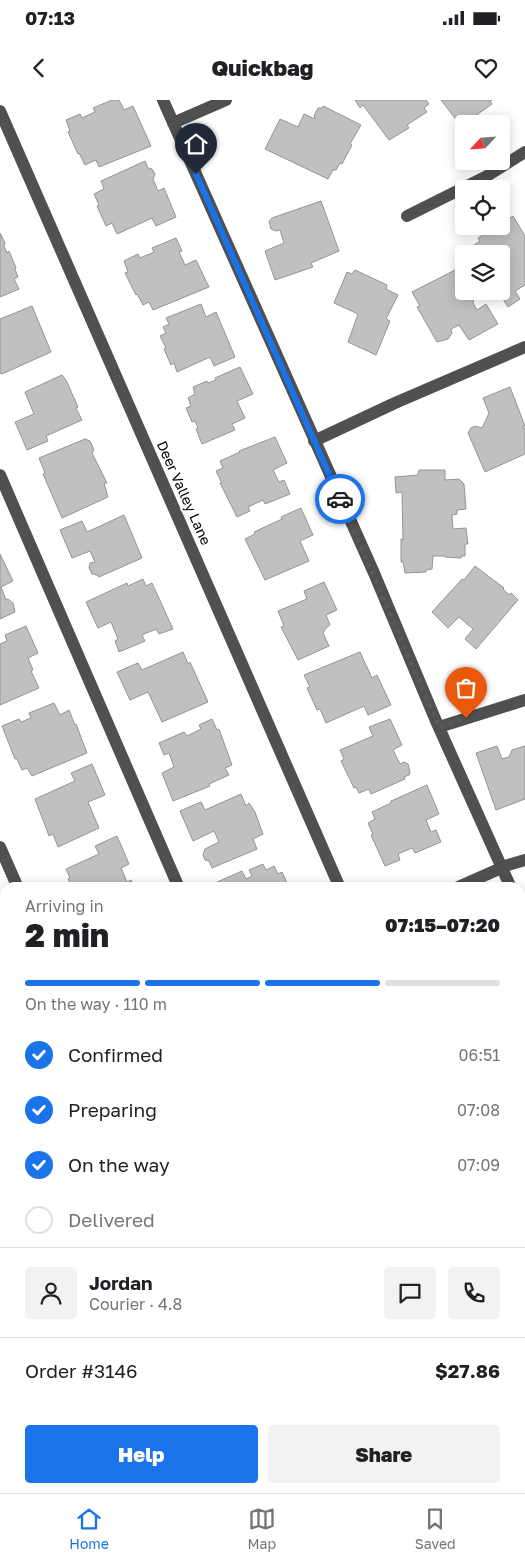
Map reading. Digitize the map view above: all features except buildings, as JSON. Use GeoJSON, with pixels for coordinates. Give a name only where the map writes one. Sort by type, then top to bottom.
{"type":"FeatureCollection","features":[{"type":"Feature","properties":{"kind":"street"},"geometry":{"type":"LineString","coordinates":[[163,100],[374,573],[439,727],[508,882]]}},
{"type":"Feature","properties":{"kind":"street"},"geometry":{"type":"LineString","coordinates":[[173,122],[226,100]]}},
{"type":"Feature","properties":{"kind":"street","name":"Deer Valley Lane"},"geometry":{"type":"LineString","coordinates":[[0,111],[337,882]]}},
{"type":"Feature","properties":{"kind":"street"},"geometry":{"type":"LineString","coordinates":[[407,216],[486,176],[525,152]]}},
{"type":"Feature","properties":{"kind":"street"},"geometry":{"type":"LineString","coordinates":[[314,441],[395,403],[525,347]]}},
{"type":"Feature","properties":{"kind":"street"},"geometry":{"type":"LineString","coordinates":[[0,475],[176,882]]}},
{"type":"Feature","properties":{"kind":"street"},"geometry":{"type":"LineString","coordinates":[[439,727],[525,700]]}},
{"type":"Feature","properties":{"kind":"street"},"geometry":{"type":"LineString","coordinates":[[0,846],[15,882]]}},
{"type":"Feature","properties":{"kind":"street"},"geometry":{"type":"LineString","coordinates":[[469,882],[502,867],[525,860]]}},
{"type":"Feature","properties":{"kind":"way so far"},"geometry":{"type":"LineString","coordinates":[[340,499],[374,573],[439,727],[466,718]]}},
{"type":"Feature","properties":{"kind":"route"},"geometry":{"type":"LineString","coordinates":[[196,174],[340,499]]}}]}
